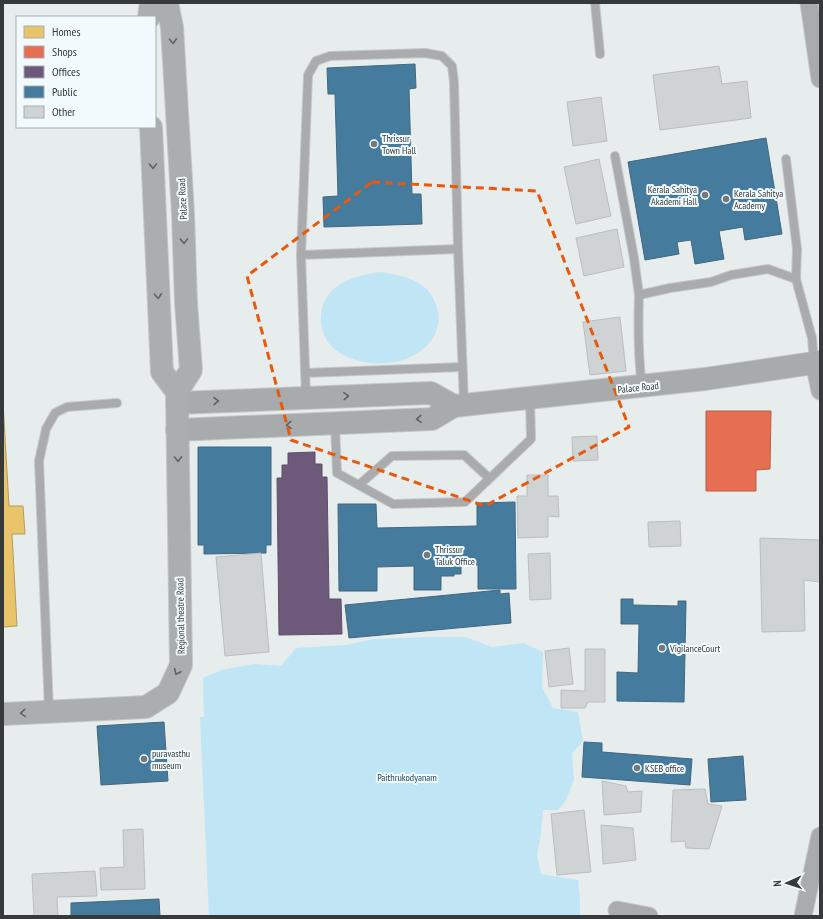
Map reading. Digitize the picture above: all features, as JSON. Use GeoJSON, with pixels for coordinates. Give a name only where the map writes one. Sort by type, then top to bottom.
{"type":"FeatureCollection","features":[{"type":"Feature","properties":{"kind":"main road"},"geometry":{"type":"LineString","coordinates":[[149,16],[151,3]]}},
{"type":"Feature","properties":{"kind":"main road","name":"Palace Road"},"geometry":{"type":"LineString","coordinates":[[167,3],[172,28],[183,214],[186,303],[191,370],[177,397]]}},
{"type":"Feature","properties":{"kind":"main road"},"geometry":{"type":"LineString","coordinates":[[151,128],[162,372],[177,397],[306,398],[431,393],[459,405]]}},
{"type":"Feature","properties":{"kind":"main road","name":"Palace Road"},"geometry":{"type":"LineString","coordinates":[[177,430],[432,419],[459,405],[705,380],[817,362]]}},
{"type":"Feature","properties":{"kind":"main road","name":"Regional theatre Road"},"geometry":{"type":"LineString","coordinates":[[3,714],[146,707],[168,693],[181,664],[177,397]]}},
{"type":"Feature","properties":{"kind":"street"},"geometry":{"type":"LineString","coordinates":[[809,3],[820,76]]}},
{"type":"Feature","properties":{"kind":"street"},"geometry":{"type":"LineString","coordinates":[[817,362],[820,391]]}},
{"type":"Feature","properties":{"kind":"street"},"geometry":{"type":"LineString","coordinates":[[803,916],[820,836]]}},
{"type":"Feature","properties":{"kind":"street"},"geometry":{"type":"LineString","coordinates":[[617,910],[648,916]]}},
{"type":"Feature","properties":{"kind":"lane"},"geometry":{"type":"LineString","coordinates":[[595,3],[600,54]]}},
{"type":"Feature","properties":{"kind":"lane"},"geometry":{"type":"LineString","coordinates":[[306,398],[301,255],[308,75],[316,61],[330,56],[425,53],[442,56],[452,66],[454,82],[462,367],[459,405]]}},
{"type":"Feature","properties":{"kind":"lane"},"geometry":{"type":"LineString","coordinates":[[615,156],[639,295],[638,332],[642,386]]}},
{"type":"Feature","properties":{"kind":"lane"},"geometry":{"type":"LineString","coordinates":[[786,160],[797,249],[796,279],[817,362]]}},
{"type":"Feature","properties":{"kind":"lane"},"geometry":{"type":"LineString","coordinates":[[301,255],[458,249]]}},
{"type":"Feature","properties":{"kind":"lane"},"geometry":{"type":"LineString","coordinates":[[639,295],[670,288],[711,282],[732,275],[768,270],[796,279]]}},
{"type":"Feature","properties":{"kind":"lane"},"geometry":{"type":"LineString","coordinates":[[305,373],[462,367]]}},
{"type":"Feature","properties":{"kind":"lane"},"geometry":{"type":"LineString","coordinates":[[335,423],[337,473],[360,484],[393,504],[465,502],[531,439],[530,397]]}},
{"type":"Feature","properties":{"kind":"lane"},"geometry":{"type":"LineString","coordinates":[[49,712],[39,461],[46,429],[56,413],[67,407],[117,403]]}},
{"type":"Feature","properties":{"kind":"lane"},"geometry":{"type":"LineString","coordinates":[[360,484],[392,456],[464,455],[489,478]]}},
{"type":"Feature","properties":{"kind":"highlighted area"},"geometry":{"type":"Polygon","coordinates":[[[372,182],[537,191],[629,427],[485,506],[291,440],[247,276],[372,182]]]}},
{"type":"Feature","properties":{"kind":"green space"},"geometry":{"type":"Polygon","coordinates":[[[378,272],[407,278],[423,287],[430,293],[435,302],[439,316],[436,331],[431,341],[412,357],[400,361],[375,363],[363,362],[351,358],[332,347],[326,339],[323,330],[321,312],[328,295],[335,288],[350,279],[378,272]]]}},
{"type":"Feature","properties":{"kind":"green space","name":"Paithrukodyanam"},"geometry":{"type":"Polygon","coordinates":[[[465,637],[492,647],[523,643],[543,652],[542,687],[553,708],[578,712],[583,741],[572,753],[574,780],[565,802],[558,810],[543,810],[537,855],[541,874],[578,880],[580,916],[209,916],[200,717],[204,717],[203,678],[222,670],[253,664],[281,666],[296,648],[345,645],[374,639],[465,637]]]}},
{"type":"Feature","properties":{"kind":"building: Homes"},"geometry":{"type":"Polygon","coordinates":[[[3,403],[9,506],[23,506],[25,534],[12,534],[17,626],[3,627],[3,403]]]}},
{"type":"Feature","properties":{"kind":"building: Shops"},"geometry":{"type":"Polygon","coordinates":[[[706,411],[771,411],[770,469],[756,470],[756,491],[706,491],[706,411]]]}},
{"type":"Feature","properties":{"kind":"building: Offices"},"geometry":{"type":"Polygon","coordinates":[[[315,452],[315,464],[322,464],[322,477],[327,477],[329,599],[341,599],[342,634],[279,635],[277,478],[282,478],[282,465],[288,465],[288,453],[315,452]]]}},
{"type":"Feature","properties":{"kind":"building: Public","name":"Thrissur Town Hall"},"geometry":{"type":"Polygon","coordinates":[[[415,64],[416,88],[409,89],[412,194],[421,194],[422,224],[324,227],[323,197],[338,196],[335,94],[328,94],[327,68],[415,64]]]}},
{"type":"Feature","properties":{"kind":"building: Public","name":"Kerala Sahitya Akademi Hall"},"geometry":{"type":"Polygon","coordinates":[[[766,138],[782,234],[745,240],[743,227],[719,231],[724,259],[695,264],[691,240],[677,242],[679,254],[645,260],[628,162],[766,138]]]}},
{"type":"Feature","properties":{"kind":"building: Public"},"geometry":{"type":"Polygon","coordinates":[[[198,447],[271,447],[271,545],[266,545],[266,553],[204,554],[204,545],[198,545],[198,447]]]}},
{"type":"Feature","properties":{"kind":"building: Public","name":"Thrissur Taluk Office"},"geometry":{"type":"Polygon","coordinates":[[[515,502],[516,589],[478,589],[478,565],[461,565],[461,574],[454,574],[454,576],[441,576],[441,590],[414,590],[414,566],[377,567],[377,591],[339,591],[338,504],[376,504],[377,528],[477,526],[477,503],[515,502]]]}},
{"type":"Feature","properties":{"kind":"building: Public"},"geometry":{"type":"Polygon","coordinates":[[[500,590],[500,594],[509,593],[511,623],[349,638],[345,605],[500,590]]]}},
{"type":"Feature","properties":{"kind":"building: Public","name":"VigilanceCourt"},"geometry":{"type":"Polygon","coordinates":[[[621,599],[633,599],[633,605],[678,606],[678,601],[686,601],[684,702],[617,701],[617,672],[638,673],[639,624],[621,624],[621,599]]]}},
{"type":"Feature","properties":{"kind":"building: Public"},"geometry":{"type":"Polygon","coordinates":[[[164,722],[168,781],[101,785],[97,726],[164,722]]]}},
{"type":"Feature","properties":{"kind":"building: Public","name":"KSEB office"},"geometry":{"type":"Polygon","coordinates":[[[584,742],[602,743],[602,752],[692,759],[690,785],[582,777],[584,742]]]}},
{"type":"Feature","properties":{"kind":"building: Public"},"geometry":{"type":"Polygon","coordinates":[[[743,756],[746,800],[711,802],[708,759],[743,756]]]}},
{"type":"Feature","properties":{"kind":"building: Public"},"geometry":{"type":"Polygon","coordinates":[[[159,899],[160,916],[71,916],[71,903],[159,899]]]}},
{"type":"Feature","properties":{"kind":"building: Other"},"geometry":{"type":"Polygon","coordinates":[[[719,66],[722,84],[747,81],[751,118],[660,130],[653,75],[719,66]]]}},
{"type":"Feature","properties":{"kind":"building: Other"},"geometry":{"type":"Polygon","coordinates":[[[601,97],[607,141],[573,146],[567,102],[601,97]]]}},
{"type":"Feature","properties":{"kind":"building: Other"},"geometry":{"type":"Polygon","coordinates":[[[599,159],[611,216],[576,224],[564,167],[599,159]]]}},
{"type":"Feature","properties":{"kind":"building: Other"},"geometry":{"type":"Polygon","coordinates":[[[617,229],[624,267],[584,276],[576,238],[617,229]]]}},
{"type":"Feature","properties":{"kind":"building: Other"},"geometry":{"type":"Polygon","coordinates":[[[620,317],[626,371],[590,375],[583,322],[620,317]]]}},
{"type":"Feature","properties":{"kind":"building: Other"},"geometry":{"type":"Polygon","coordinates":[[[597,436],[598,460],[573,461],[572,437],[597,436]]]}},
{"type":"Feature","properties":{"kind":"building: Other"},"geometry":{"type":"Polygon","coordinates":[[[527,475],[548,475],[548,496],[558,496],[559,517],[548,516],[548,537],[518,538],[517,496],[527,496],[527,475]]]}},
{"type":"Feature","properties":{"kind":"building: Other"},"geometry":{"type":"Polygon","coordinates":[[[680,521],[681,546],[649,547],[648,522],[680,521]]]}},
{"type":"Feature","properties":{"kind":"building: Other"},"geometry":{"type":"Polygon","coordinates":[[[760,538],[820,540],[820,582],[804,580],[805,631],[762,632],[760,538]]]}},
{"type":"Feature","properties":{"kind":"building: Other"},"geometry":{"type":"Polygon","coordinates":[[[261,553],[269,652],[225,656],[216,557],[261,553]]]}},
{"type":"Feature","properties":{"kind":"building: Other"},"geometry":{"type":"Polygon","coordinates":[[[550,553],[551,599],[530,600],[528,554],[550,553]]]}},
{"type":"Feature","properties":{"kind":"building: Other"},"geometry":{"type":"Polygon","coordinates":[[[569,648],[573,684],[549,687],[545,651],[569,648]]]}},
{"type":"Feature","properties":{"kind":"building: Other"},"geometry":{"type":"Polygon","coordinates":[[[585,649],[605,649],[605,702],[588,702],[585,708],[561,708],[561,690],[585,691],[585,649]]]}},
{"type":"Feature","properties":{"kind":"building: Other"},"geometry":{"type":"Polygon","coordinates":[[[602,781],[626,786],[628,792],[642,791],[641,812],[604,815],[602,781]]]}},
{"type":"Feature","properties":{"kind":"building: Other"},"geometry":{"type":"Polygon","coordinates":[[[705,789],[708,804],[722,806],[709,849],[686,848],[685,841],[671,842],[673,790],[705,789]]]}},
{"type":"Feature","properties":{"kind":"building: Other"},"geometry":{"type":"Polygon","coordinates":[[[584,810],[591,872],[557,875],[551,814],[584,810]]]}},
{"type":"Feature","properties":{"kind":"building: Other"},"geometry":{"type":"Polygon","coordinates":[[[601,825],[633,828],[636,860],[603,864],[601,825]]]}},
{"type":"Feature","properties":{"kind":"building: Other"},"geometry":{"type":"Polygon","coordinates":[[[143,829],[145,889],[101,890],[100,868],[124,867],[123,830],[143,829]]]}},
{"type":"Feature","properties":{"kind":"building: Other"},"geometry":{"type":"Polygon","coordinates":[[[95,871],[97,896],[57,897],[58,916],[34,916],[32,874],[95,871]]]}},
{"type":"Feature","properties":{"kind":"place","name":"Thrissur Town Hall"},"geometry":{"type":"Point","coordinates":[374,144]}},
{"type":"Feature","properties":{"kind":"place","name":"Kerala Sahitya Akademi Hall"},"geometry":{"type":"Point","coordinates":[705,195]}},
{"type":"Feature","properties":{"kind":"place","name":"Kerala Sahitya Academy"},"geometry":{"type":"Point","coordinates":[726,199]}},
{"type":"Feature","properties":{"kind":"place","name":"Thrissur Taluk Office"},"geometry":{"type":"Point","coordinates":[427,555]}},
{"type":"Feature","properties":{"kind":"place","name":"VigilanceCourt"},"geometry":{"type":"Point","coordinates":[662,648]}},
{"type":"Feature","properties":{"kind":"place","name":"puravasthu museum"},"geometry":{"type":"Point","coordinates":[144,759]}},
{"type":"Feature","properties":{"kind":"place","name":"KSEB office"},"geometry":{"type":"Point","coordinates":[637,768]}}]}
